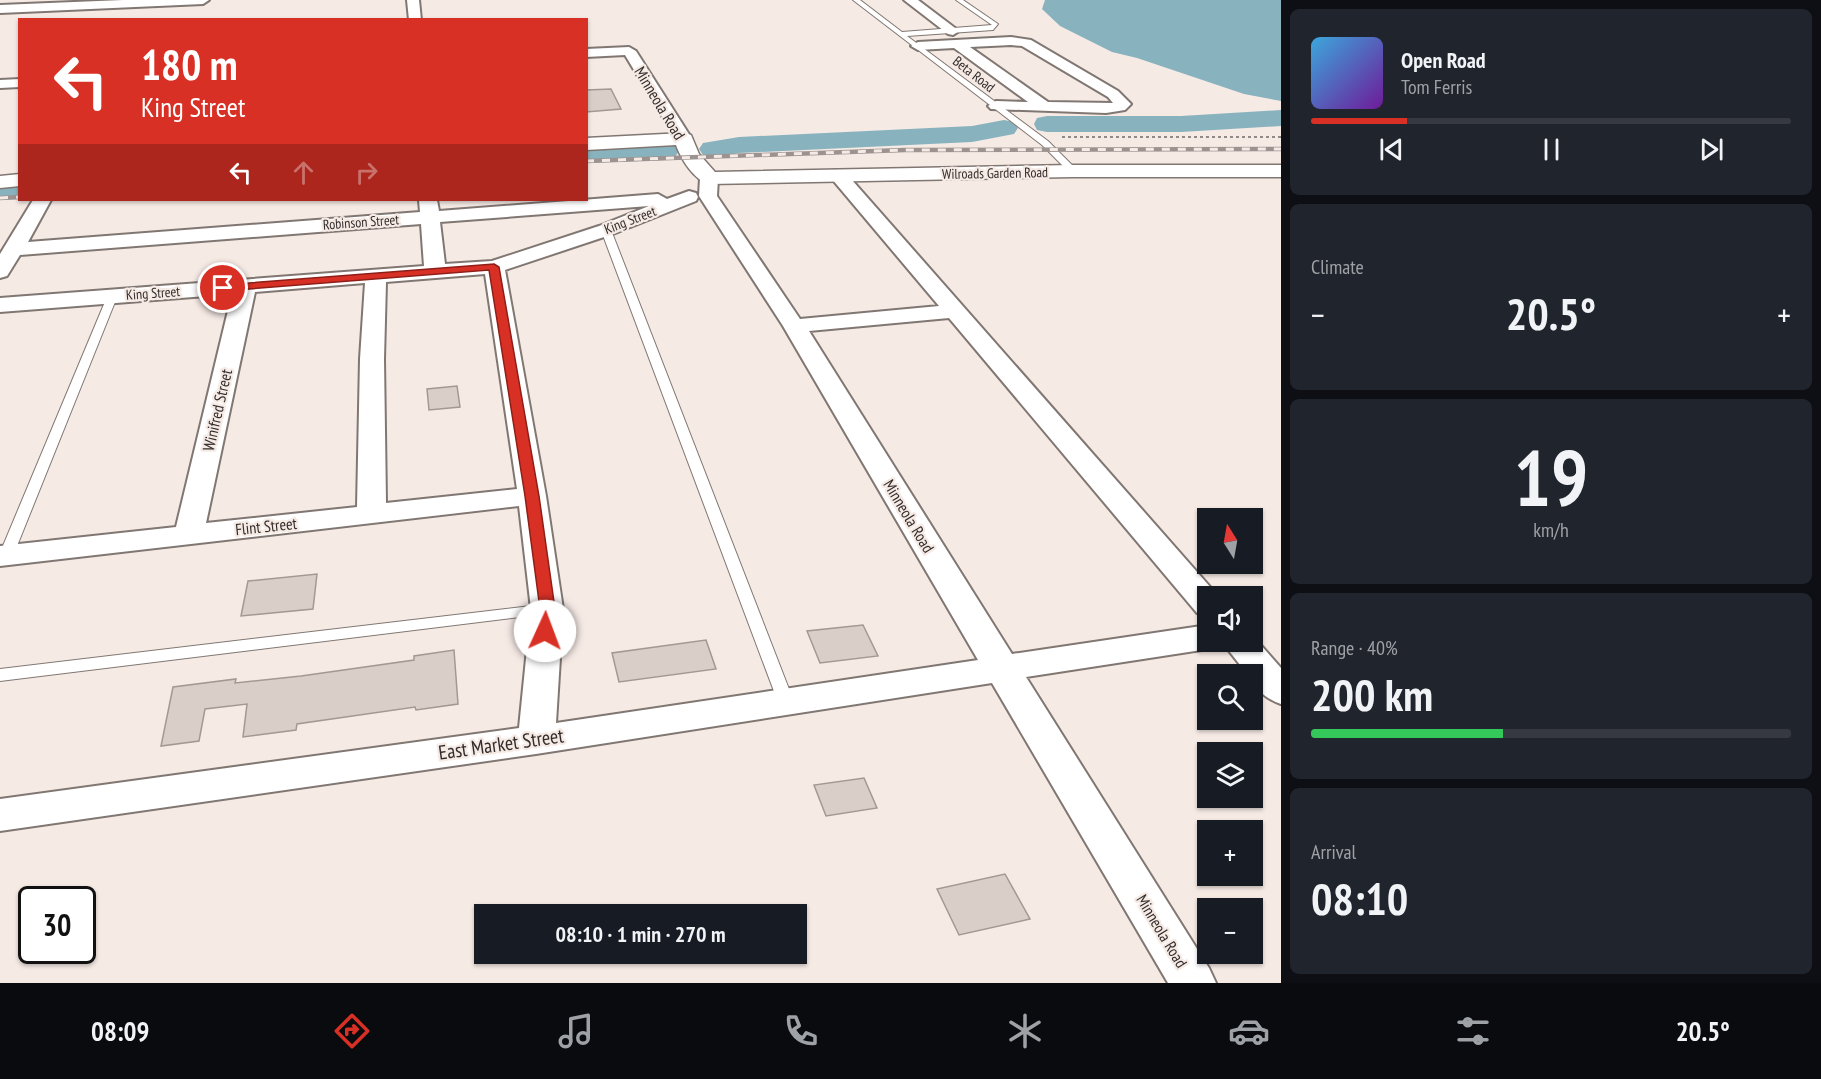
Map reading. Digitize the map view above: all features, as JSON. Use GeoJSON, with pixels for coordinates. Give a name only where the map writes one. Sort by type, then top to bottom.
{"type":"FeatureCollection","features":[{"type":"Feature","properties":{"kind":"street"},"geometry":{"type":"LineString","coordinates":[[0,9],[73,3],[203,0]]}},
{"type":"Feature","properties":{"kind":"street"},"geometry":{"type":"LineString","coordinates":[[413,0],[415,18]]}},
{"type":"Feature","properties":{"kind":"street"},"geometry":{"type":"LineString","coordinates":[[910,0],[1042,105]]}},
{"type":"Feature","properties":{"kind":"street"},"geometry":{"type":"LineString","coordinates":[[149,18],[158,2]]}},
{"type":"Feature","properties":{"kind":"street"},"geometry":{"type":"LineString","coordinates":[[918,46],[955,37],[989,42],[1026,43],[1113,94],[1123,104],[1120,107],[1095,108],[1042,105],[996,106]]}},
{"type":"Feature","properties":{"kind":"street"},"geometry":{"type":"LineString","coordinates":[[989,42],[1013,55]]}},
{"type":"Feature","properties":{"kind":"street","name":"Minneola Road"},"geometry":{"type":"LineString","coordinates":[[588,53],[629,51],[684,139],[702,190],[794,326],[1193,983]]}},
{"type":"Feature","properties":{"kind":"street"},"geometry":{"type":"LineString","coordinates":[[0,84],[18,83]]}},
{"type":"Feature","properties":{"kind":"street"},"geometry":{"type":"LineString","coordinates":[[1068,90],[1095,108]]}},
{"type":"Feature","properties":{"kind":"street"},"geometry":{"type":"LineString","coordinates":[[588,144],[684,139]]}},
{"type":"Feature","properties":{"kind":"street","name":"Wilroads Garden Road"},"geometry":{"type":"LineString","coordinates":[[702,190],[838,175],[1074,171],[1281,171]]}},
{"type":"Feature","properties":{"kind":"street"},"geometry":{"type":"LineString","coordinates":[[838,175],[1197,592]]}},
{"type":"Feature","properties":{"kind":"street"},"geometry":{"type":"LineString","coordinates":[[0,182],[18,180]]}},
{"type":"Feature","properties":{"kind":"street","name":"Robinson Street"},"geometry":{"type":"LineString","coordinates":[[588,198],[702,190]]}},
{"type":"Feature","properties":{"kind":"street","name":"King Street"},"geometry":{"type":"LineString","coordinates":[[0,305],[494,267],[606,230],[702,190]]}},
{"type":"Feature","properties":{"kind":"street"},"geometry":{"type":"LineString","coordinates":[[0,272],[41,201]]}},
{"type":"Feature","properties":{"kind":"street","name":"Robinson Street"},"geometry":{"type":"LineString","coordinates":[[14,249],[429,208],[535,201]]}},
{"type":"Feature","properties":{"kind":"street"},"geometry":{"type":"LineString","coordinates":[[429,208],[435,271]]}},
{"type":"Feature","properties":{"kind":"street"},"geometry":{"type":"LineString","coordinates":[[494,267],[532,496],[547,609],[536,740]]}},
{"type":"Feature","properties":{"kind":"street"},"geometry":{"type":"LineString","coordinates":[[372,514],[372,359],[376,276]]}},
{"type":"Feature","properties":{"kind":"street","name":"Winifred Street"},"geometry":{"type":"LineString","coordinates":[[189,535],[245,286]]}},
{"type":"Feature","properties":{"kind":"street"},"geometry":{"type":"LineString","coordinates":[[794,326],[955,311]]}},
{"type":"Feature","properties":{"kind":"street","name":"Flint Street"},"geometry":{"type":"LineString","coordinates":[[3,556],[532,496]]}},
{"type":"Feature","properties":{"kind":"street","name":"East Market Street"},"geometry":{"type":"LineString","coordinates":[[0,815],[536,740],[1197,639]]}},
{"type":"Feature","properties":{"kind":"street"},"geometry":{"type":"LineString","coordinates":[[1248,652],[1281,691]]}},
{"type":"Feature","properties":{"kind":"lane","name":"Beta Road"},"geometry":{"type":"LineString","coordinates":[[856,0],[1037,137],[1074,171]]}},
{"type":"Feature","properties":{"kind":"lane"},"geometry":{"type":"LineString","coordinates":[[902,34],[955,37],[993,28],[996,25],[959,0]]}},
{"type":"Feature","properties":{"kind":"lane"},"geometry":{"type":"LineString","coordinates":[[606,230],[786,702]]}},
{"type":"Feature","properties":{"kind":"lane"},"geometry":{"type":"LineString","coordinates":[[3,556],[112,297]]}},
{"type":"Feature","properties":{"kind":"lane"},"geometry":{"type":"LineString","coordinates":[[0,675],[547,609]]}},
{"type":"Feature","properties":{"kind":"path"},"geometry":{"type":"LineString","coordinates":[[1037,137],[1281,137]]}},
{"type":"Feature","properties":{"kind":"water"},"geometry":{"type":"Polygon","coordinates":[[[1045,0],[1281,0],[1281,101],[1244,94],[1137,58],[1112,52],[1060,26],[1042,9],[1045,0]]]}},
{"type":"Feature","properties":{"kind":"building"},"geometry":{"type":"Polygon","coordinates":[[[611,89],[621,109],[588,112],[588,90],[611,89]]]}},
{"type":"Feature","properties":{"kind":"building"},"geometry":{"type":"Polygon","coordinates":[[[457,386],[460,407],[429,410],[427,389],[457,386]]]}},
{"type":"Feature","properties":{"kind":"building"},"geometry":{"type":"Polygon","coordinates":[[[317,574],[313,609],[241,616],[248,581],[317,574]]]}},
{"type":"Feature","properties":{"kind":"building"},"geometry":{"type":"Polygon","coordinates":[[[863,625],[878,656],[820,663],[807,631],[863,625]]]}},
{"type":"Feature","properties":{"kind":"building"},"geometry":{"type":"Polygon","coordinates":[[[706,640],[716,669],[619,682],[612,653],[706,640]]]}},
{"type":"Feature","properties":{"kind":"building"},"geometry":{"type":"Polygon","coordinates":[[[454,650],[458,704],[416,710],[415,707],[297,724],[296,730],[243,737],[247,704],[205,709],[199,741],[161,746],[173,687],[236,679],[235,683],[301,676],[414,660],[414,656],[454,650]]]}},
{"type":"Feature","properties":{"kind":"building"},"geometry":{"type":"Polygon","coordinates":[[[864,778],[877,808],[826,816],[814,785],[864,778]]]}},
{"type":"Feature","properties":{"kind":"building"},"geometry":{"type":"Polygon","coordinates":[[[1005,874],[1030,919],[959,935],[937,889],[1005,874]]]}},
{"type":"Feature","properties":{"kind":"waterway"},"geometry":{"type":"LineString","coordinates":[[1047,124],[1181,124],[1281,118]]}},
{"type":"Feature","properties":{"kind":"waterway"},"geometry":{"type":"LineString","coordinates":[[713,149],[739,145],[972,134],[1004,128]]}},
{"type":"Feature","properties":{"kind":"waterway"},"geometry":{"type":"LineString","coordinates":[[588,154],[665,151]]}},
{"type":"Feature","properties":{"kind":"waterway"},"geometry":{"type":"LineString","coordinates":[[0,191],[18,190]]}},
{"type":"Feature","properties":{"kind":"railway"},"geometry":{"type":"LineString","coordinates":[[588,161],[905,150],[1281,149]]}},
{"type":"Feature","properties":{"kind":"railway"},"geometry":{"type":"LineString","coordinates":[[0,198],[18,197]]}},
{"type":"Feature","properties":{"kind":"route"},"geometry":{"type":"LineString","coordinates":[[223,288],[494,267],[532,496],[547,609],[545,631]]}}]}
